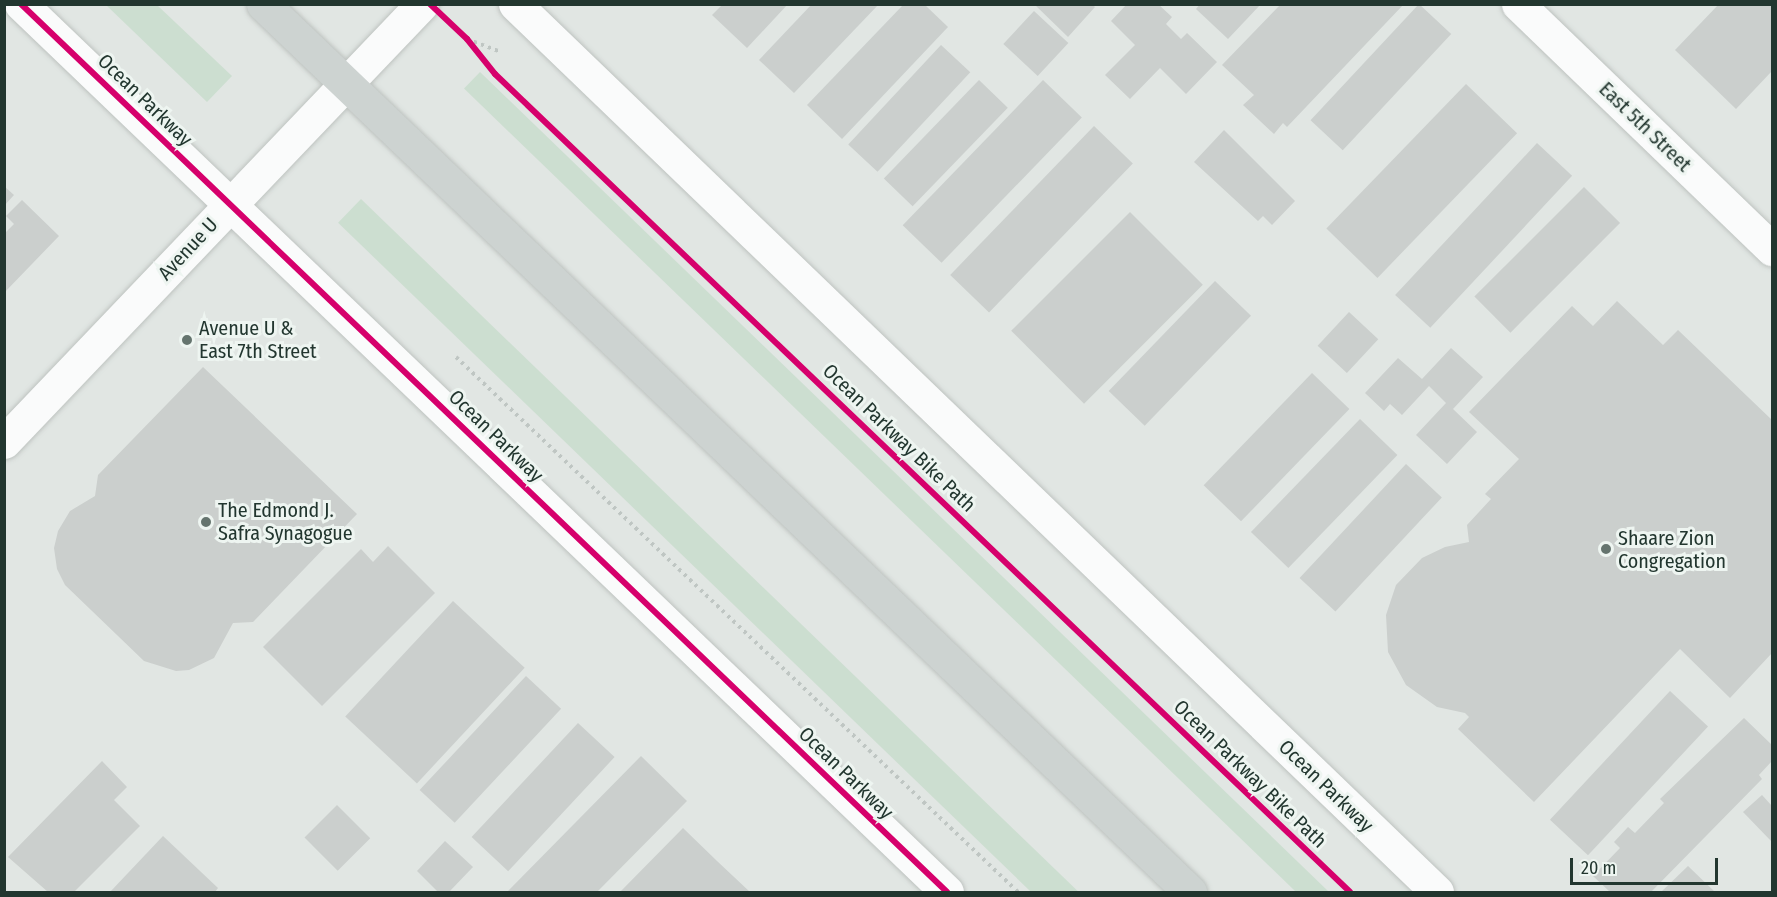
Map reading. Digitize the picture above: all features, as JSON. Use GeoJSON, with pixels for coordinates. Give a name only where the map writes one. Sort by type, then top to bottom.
{"type":"FeatureCollection","features":[{"type":"Feature","properties":{"kind":"main road"},"geometry":{"type":"LineString","coordinates":[[263,4],[1190,892]]}},
{"type":"Feature","properties":{"kind":"street","name":"Ocean Parkway"},"geometry":{"type":"LineString","coordinates":[[21,4],[947,892]]}},
{"type":"Feature","properties":{"kind":"street","name":"Avenue U"},"geometry":{"type":"LineString","coordinates":[[4,442],[422,4]]}},
{"type":"Feature","properties":{"kind":"street","name":"Ocean Parkway"},"geometry":{"type":"LineString","coordinates":[[515,4],[1437,892]]}},
{"type":"Feature","properties":{"kind":"street","name":"East 5th Street"},"geometry":{"type":"LineString","coordinates":[[1518,4],[1773,249]]}},
{"type":"Feature","properties":{"kind":"path"},"geometry":{"type":"LineString","coordinates":[[460,32],[482,57]]}},
{"type":"Feature","properties":{"kind":"path"},"geometry":{"type":"LineString","coordinates":[[449,351],[1018,892]]}},
{"type":"Feature","properties":{"kind":"green space"},"geometry":{"type":"Polygon","coordinates":[[[106,5],[157,5],[232,76],[207,102],[106,5]]]}},
{"type":"Feature","properties":{"kind":"green space"},"geometry":{"type":"Polygon","coordinates":[[[480,72],[1329,892],[1296,892],[464,89],[480,72]]]}},
{"type":"Feature","properties":{"kind":"green space"},"geometry":{"type":"Polygon","coordinates":[[[361,199],[1079,892],[1031,892],[338,223],[361,199]]]}},
{"type":"Feature","properties":{"kind":"building"},"geometry":{"type":"Polygon","coordinates":[[[723,4],[788,4],[747,48],[712,15],[723,4]]]}},
{"type":"Feature","properties":{"kind":"building"},"geometry":{"type":"Polygon","coordinates":[[[812,4],[879,4],[794,93],[759,60],[812,4]]]}},
{"type":"Feature","properties":{"kind":"building"},"geometry":{"type":"Polygon","coordinates":[[[1034,4],[1092,4],[1095,7],[1068,37],[1034,4]]]}},
{"type":"Feature","properties":{"kind":"building"},"geometry":{"type":"Polygon","coordinates":[[[1127,4],[1158,4],[1172,17],[1166,24],[1181,39],[1187,33],[1217,62],[1186,94],[1160,68],[1130,99],[1105,75],[1135,45],[1111,21],[1127,4]]]}},
{"type":"Feature","properties":{"kind":"building"},"geometry":{"type":"Polygon","coordinates":[[[1200,4],[1261,4],[1228,39],[1196,9],[1200,4]]]}},
{"type":"Feature","properties":{"kind":"building"},"geometry":{"type":"Polygon","coordinates":[[[1281,4],[1404,4],[1287,127],[1283,123],[1274,134],[1243,105],[1254,95],[1222,65],[1281,4]]]}},
{"type":"Feature","properties":{"kind":"building"},"geometry":{"type":"Polygon","coordinates":[[[1419,4],[1451,34],[1343,150],[1311,120],[1419,4]]]}},
{"type":"Feature","properties":{"kind":"building"},"geometry":{"type":"Polygon","coordinates":[[[1719,4],[1772,4],[1772,71],[1736,109],[1675,50],[1719,4]]]}},
{"type":"Feature","properties":{"kind":"building"},"geometry":{"type":"Polygon","coordinates":[[[903,5],[925,5],[948,27],[842,139],[807,105],[903,5]]]}},
{"type":"Feature","properties":{"kind":"building"},"geometry":{"type":"Polygon","coordinates":[[[1034,11],[1068,43],[1038,76],[1003,44],[1034,11]]]}},
{"type":"Feature","properties":{"kind":"building"},"geometry":{"type":"Polygon","coordinates":[[[941,45],[970,72],[878,172],[848,144],[941,45]]]}},
{"type":"Feature","properties":{"kind":"building"},"geometry":{"type":"Polygon","coordinates":[[[979,80],[1008,108],[913,206],[884,179],[979,80]]]}},
{"type":"Feature","properties":{"kind":"building"},"geometry":{"type":"Polygon","coordinates":[[[1043,80],[1082,118],[942,263],[903,225],[1043,80]]]}},
{"type":"Feature","properties":{"kind":"building"},"geometry":{"type":"Polygon","coordinates":[[[1466,84],[1517,133],[1377,278],[1326,229],[1466,84]]]}},
{"type":"Feature","properties":{"kind":"building"},"geometry":{"type":"Polygon","coordinates":[[[1094,126],[1133,164],[989,312],[950,275],[1094,126]]]}},
{"type":"Feature","properties":{"kind":"building"},"geometry":{"type":"Polygon","coordinates":[[[1224,130],[1295,201],[1272,225],[1263,216],[1258,221],[1194,162],[1224,130]]]}},
{"type":"Feature","properties":{"kind":"building"},"geometry":{"type":"Polygon","coordinates":[[[1537,143],[1572,176],[1430,328],[1395,295],[1537,143]]]}},
{"type":"Feature","properties":{"kind":"building"},"geometry":{"type":"Polygon","coordinates":[[[4,186],[14,195],[4,206],[4,186]]]}},
{"type":"Feature","properties":{"kind":"building"},"geometry":{"type":"Polygon","coordinates":[[[1584,187],[1620,223],[1510,333],[1474,297],[1584,187]]]}},
{"type":"Feature","properties":{"kind":"building"},"geometry":{"type":"Polygon","coordinates":[[[22,200],[59,236],[4,293],[4,234],[14,224],[6,216],[22,200]]]}},
{"type":"Feature","properties":{"kind":"building"},"geometry":{"type":"Polygon","coordinates":[[[1130,212],[1203,285],[1084,404],[1011,331],[1130,212]]]}},
{"type":"Feature","properties":{"kind":"building"},"geometry":{"type":"Polygon","coordinates":[[[1215,281],[1251,316],[1145,426],[1109,391],[1215,281]]]}},
{"type":"Feature","properties":{"kind":"building","name":"Shaare Zion Congregation"},"geometry":{"type":"Polygon","coordinates":[[[1617,301],[1663,345],[1678,330],[1772,420],[1772,653],[1730,698],[1680,649],[1534,802],[1458,729],[1469,717],[1465,713],[1437,707],[1406,685],[1388,652],[1386,615],[1396,585],[1422,558],[1445,547],[1469,542],[1467,525],[1491,499],[1485,494],[1519,459],[1469,412],[1572,306],[1593,326],[1617,301]]]}},
{"type":"Feature","properties":{"kind":"building"},"geometry":{"type":"Polygon","coordinates":[[[1349,312],[1378,339],[1347,373],[1318,346],[1349,312]]]}},
{"type":"Feature","properties":{"kind":"building"},"geometry":{"type":"Polygon","coordinates":[[[1451,348],[1483,377],[1453,409],[1477,432],[1447,464],[1416,435],[1446,403],[1429,386],[1402,415],[1390,404],[1384,411],[1365,393],[1398,358],[1422,379],[1451,348]]]}},
{"type":"Feature","properties":{"kind":"building","name":"The Edmond J. Safra Synagogue"},"geometry":{"type":"Polygon","coordinates":[[[203,367],[357,514],[253,622],[233,623],[214,658],[189,670],[176,671],[144,661],[65,585],[57,569],[54,548],[58,531],[70,511],[95,496],[98,475],[203,367]]]}},
{"type":"Feature","properties":{"kind":"building"},"geometry":{"type":"Polygon","coordinates":[[[1312,373],[1349,409],[1241,521],[1204,485],[1312,373]]]}},
{"type":"Feature","properties":{"kind":"building"},"geometry":{"type":"Polygon","coordinates":[[[1360,419],[1397,455],[1288,568],[1251,532],[1360,419]]]}},
{"type":"Feature","properties":{"kind":"building"},"geometry":{"type":"Polygon","coordinates":[[[1406,464],[1442,497],[1335,612],[1300,578],[1406,464]]]}},
{"type":"Feature","properties":{"kind":"building"},"geometry":{"type":"Polygon","coordinates":[[[388,546],[435,593],[322,706],[263,647],[361,549],[373,562],[388,546]]]}},
{"type":"Feature","properties":{"kind":"building"},"geometry":{"type":"Polygon","coordinates":[[[453,601],[525,668],[417,783],[345,717],[453,601]]]}},
{"type":"Feature","properties":{"kind":"building"},"geometry":{"type":"Polygon","coordinates":[[[526,676],[561,709],[455,823],[420,790],[526,676]]]}},
{"type":"Feature","properties":{"kind":"building"},"geometry":{"type":"Polygon","coordinates":[[[1670,691],[1708,726],[1588,855],[1550,820],[1670,691]]]}},
{"type":"Feature","properties":{"kind":"building"},"geometry":{"type":"Polygon","coordinates":[[[1744,718],[1772,745],[1772,761],[1759,775],[1762,779],[1651,892],[1610,892],[1593,876],[1620,848],[1614,842],[1628,827],[1635,833],[1664,803],[1660,799],[1744,718]]]}},
{"type":"Feature","properties":{"kind":"building"},"geometry":{"type":"Polygon","coordinates":[[[578,723],[615,757],[508,871],[472,837],[578,723]]]}},
{"type":"Feature","properties":{"kind":"building"},"geometry":{"type":"Polygon","coordinates":[[[641,756],[687,801],[597,892],[507,892],[641,756]]]}},
{"type":"Feature","properties":{"kind":"building"},"geometry":{"type":"Polygon","coordinates":[[[102,761],[127,787],[114,800],[140,826],[74,892],[48,892],[8,857],[102,761]]]}},
{"type":"Feature","properties":{"kind":"building"},"geometry":{"type":"Polygon","coordinates":[[[1762,795],[1772,806],[1772,842],[1743,812],[1762,795]]]}},
{"type":"Feature","properties":{"kind":"building"},"geometry":{"type":"Polygon","coordinates":[[[337,805],[370,838],[338,871],[304,838],[337,805]]]}},
{"type":"Feature","properties":{"kind":"building"},"geometry":{"type":"Polygon","coordinates":[[[683,828],[717,861],[750,892],[620,892],[683,828]]]}},
{"type":"Feature","properties":{"kind":"building"},"geometry":{"type":"Polygon","coordinates":[[[163,836],[218,888],[215,892],[110,892],[163,836]]]}},
{"type":"Feature","properties":{"kind":"building"},"geometry":{"type":"Polygon","coordinates":[[[445,841],[473,867],[449,892],[438,892],[417,871],[445,841]]]}},
{"type":"Feature","properties":{"kind":"building"},"geometry":{"type":"Polygon","coordinates":[[[1688,866],[1715,892],[1661,892],[1688,866]]]}},
{"type":"Feature","properties":{"kind":"cycle path"},"geometry":{"type":"LineString","coordinates":[[21,4],[947,892]]}},
{"type":"Feature","properties":{"kind":"cycle path","name":"Ocean Parkway Bike Path"},"geometry":{"type":"LineString","coordinates":[[430,4],[467,39],[495,74],[1350,892]]}},
{"type":"Feature","properties":{"kind":"place","name":"Avenue U & East 7th Street"},"geometry":{"type":"Point","coordinates":[187,340]}},
{"type":"Feature","properties":{"kind":"place","name":"The Edmond J. Safra Synagogue"},"geometry":{"type":"Point","coordinates":[206,522]}},
{"type":"Feature","properties":{"kind":"place","name":"Shaare Zion Congregation"},"geometry":{"type":"Point","coordinates":[1606,549]}}]}
